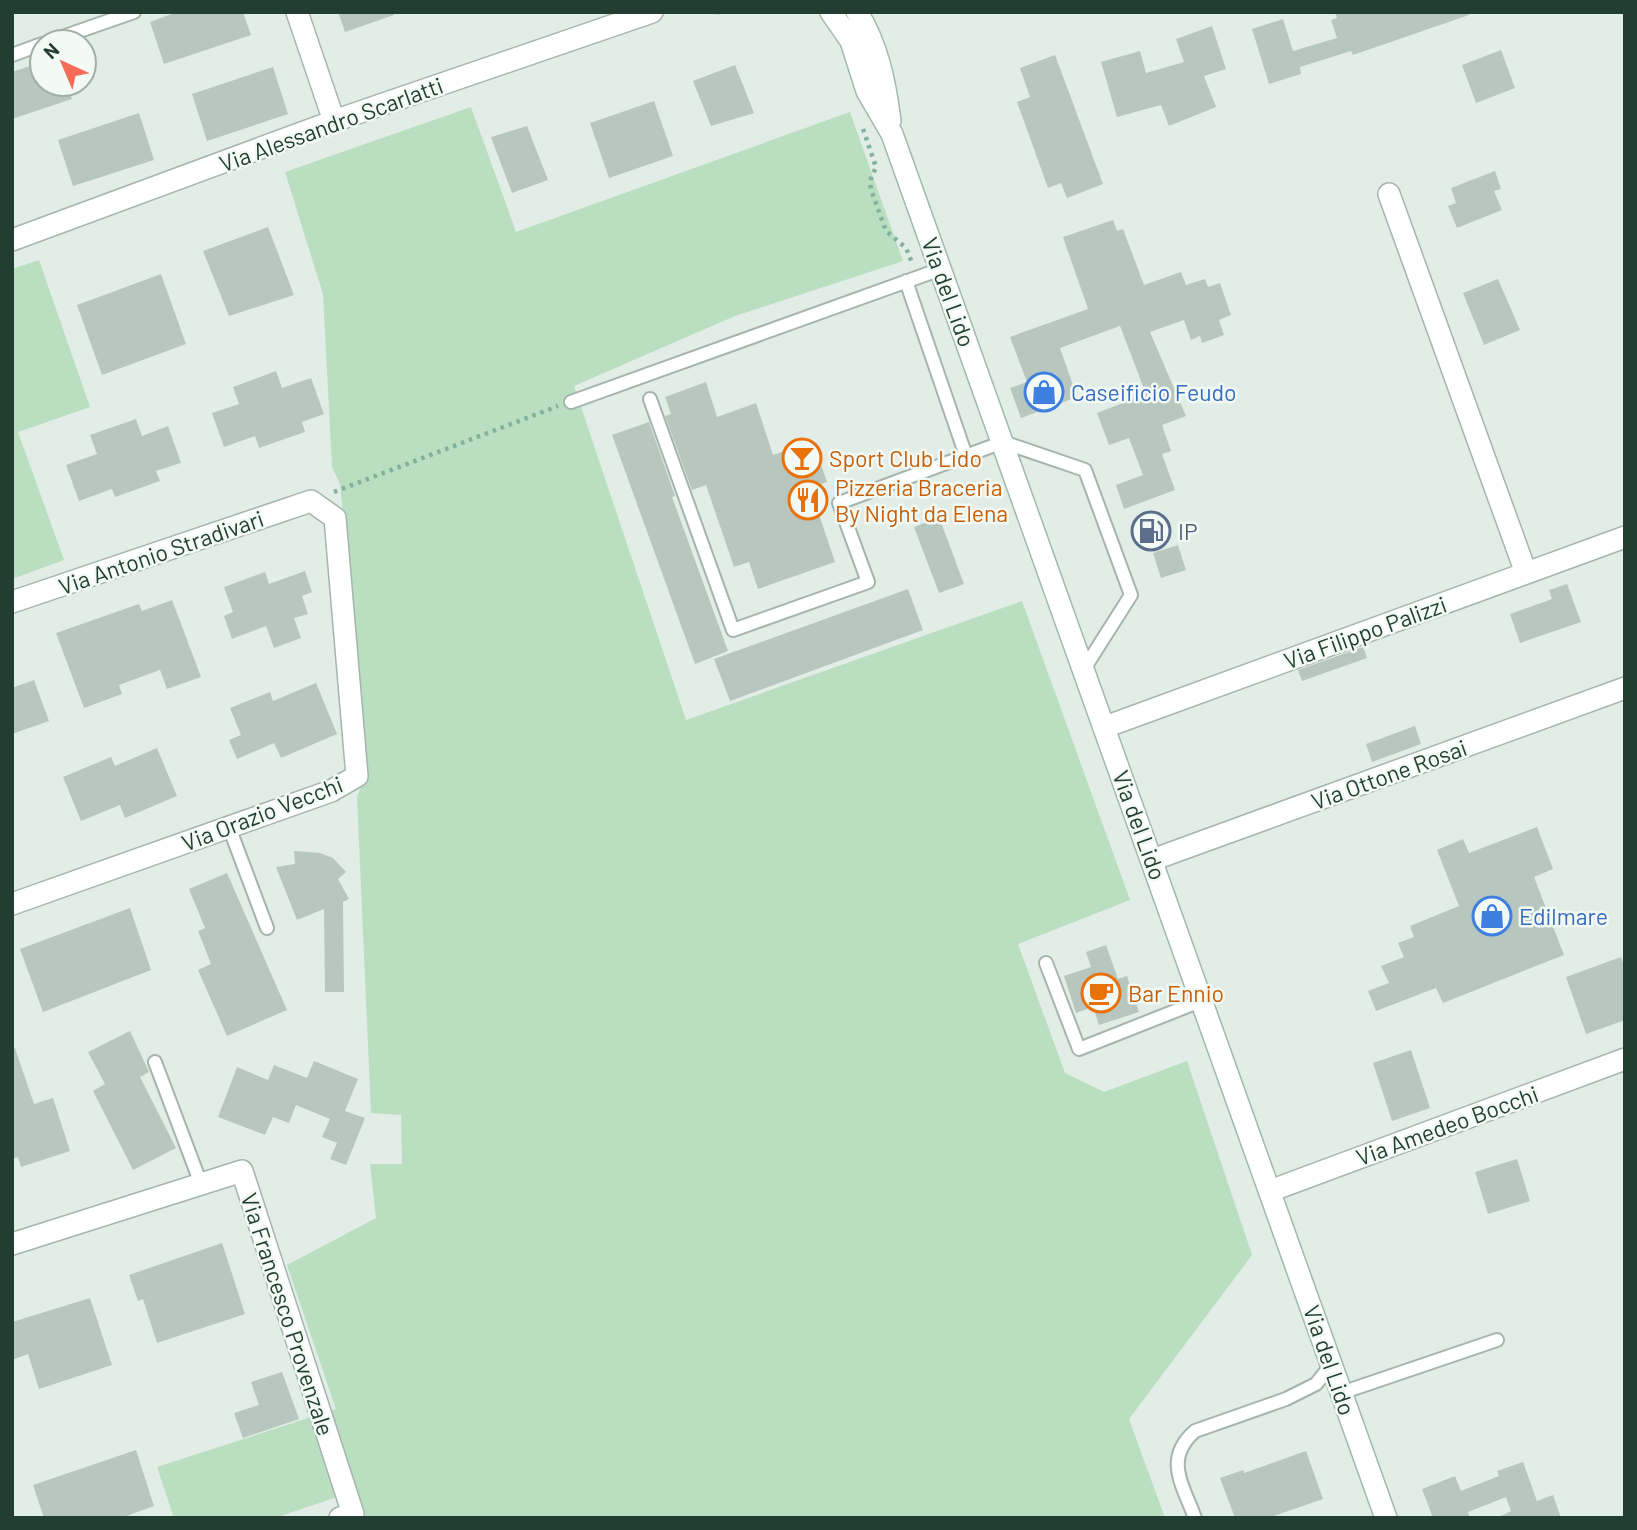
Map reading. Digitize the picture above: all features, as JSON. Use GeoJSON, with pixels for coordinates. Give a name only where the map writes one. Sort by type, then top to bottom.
{"type":"FeatureCollection","features":[{"type":"Feature","properties":{"kind":"street"},"geometry":{"type":"LineString","coordinates":[[297,12],[334,121]]}},
{"type":"Feature","properties":{"kind":"street","name":"Via Alessandro Scarlatti"},"geometry":{"type":"LineString","coordinates":[[12,240],[334,121],[652,12]]}},
{"type":"Feature","properties":{"kind":"street","name":"Via del Lido"},"geometry":{"type":"LineString","coordinates":[[831,12],[851,41],[867,91],[892,134],[1386,1518]]}},
{"type":"Feature","properties":{"kind":"street","name":"Via del Lido"},"geometry":{"type":"LineString","coordinates":[[857,12],[869,33],[880,62],[892,134]]}},
{"type":"Feature","properties":{"kind":"street"},"geometry":{"type":"LineString","coordinates":[[1389,194],[1526,573]]}},
{"type":"Feature","properties":{"kind":"street","name":"Via Antonio Stradivari"},"geometry":{"type":"LineString","coordinates":[[12,602],[311,501]]}},
{"type":"Feature","properties":{"kind":"street","name":"Via Orazio Vecchi"},"geometry":{"type":"LineString","coordinates":[[12,904],[331,791],[357,776],[335,518],[311,501]]}},
{"type":"Feature","properties":{"kind":"street","name":"Via Filippo Palizzi"},"geometry":{"type":"LineString","coordinates":[[1105,727],[1625,537]]}},
{"type":"Feature","properties":{"kind":"street","name":"Via Ottone Rosai"},"geometry":{"type":"LineString","coordinates":[[1152,860],[1625,688]]}},
{"type":"Feature","properties":{"kind":"street","name":"Via Amedeo Bocchi"},"geometry":{"type":"LineString","coordinates":[[1270,1191],[1625,1059]]}},
{"type":"Feature","properties":{"kind":"street","name":"Via Francesco Provenzale"},"geometry":{"type":"LineString","coordinates":[[12,1244],[242,1171],[353,1514],[340,1518]]}},
{"type":"Feature","properties":{"kind":"lane"},"geometry":{"type":"LineString","coordinates":[[88,28],[134,12]]}},
{"type":"Feature","properties":{"kind":"lane"},"geometry":{"type":"LineString","coordinates":[[571,402],[941,269]]}},
{"type":"Feature","properties":{"kind":"lane"},"geometry":{"type":"LineString","coordinates":[[906,281],[967,456]]}},
{"type":"Feature","properties":{"kind":"lane"},"geometry":{"type":"LineString","coordinates":[[650,399],[733,630],[868,582],[839,503],[1003,442],[1085,470],[1131,595],[1084,669]]}},
{"type":"Feature","properties":{"kind":"lane"},"geometry":{"type":"LineString","coordinates":[[229,827],[267,928]]}},
{"type":"Feature","properties":{"kind":"lane"},"geometry":{"type":"LineString","coordinates":[[1046,963],[1079,1049],[1203,1000]]}},
{"type":"Feature","properties":{"kind":"lane"},"geometry":{"type":"LineString","coordinates":[[155,1062],[201,1184]]}},
{"type":"Feature","properties":{"kind":"lane"},"geometry":{"type":"LineString","coordinates":[[1341,1392],[1497,1340]]}},
{"type":"Feature","properties":{"kind":"lane"},"geometry":{"type":"LineString","coordinates":[[1195,1518],[1177,1470],[1177,1455],[1184,1440],[1195,1431],[1286,1399],[1316,1384],[1331,1365]]}},
{"type":"Feature","properties":{"kind":"path"},"geometry":{"type":"LineString","coordinates":[[861,124],[876,167],[870,181],[871,190],[886,231],[906,248],[910,258]]}},
{"type":"Feature","properties":{"kind":"path"},"geometry":{"type":"LineString","coordinates":[[311,501],[571,402]]}},
{"type":"Feature","properties":{"kind":"green space"},"geometry":{"type":"Polygon","coordinates":[[[471,107],[516,232],[850,112],[903,261],[735,316],[574,386],[686,720],[1022,601],[1130,900],[1018,944],[1065,1073],[1104,1092],[1187,1061],[1252,1255],[1129,1419],[1165,1518],[344,1518],[337,1497],[275,1518],[174,1518],[157,1467],[336,1409],[287,1265],[376,1218],[370,1164],[402,1164],[401,1115],[371,1113],[357,797],[368,768],[340,484],[332,467],[323,294],[285,172],[471,107]]]}},
{"type":"Feature","properties":{"kind":"green space"},"geometry":{"type":"Polygon","coordinates":[[[39,260],[90,407],[18,432],[64,560],[12,579],[12,269],[39,260]]]}},
{"type":"Feature","properties":{"kind":"building"},"geometry":{"type":"Polygon","coordinates":[[[177,12],[243,12],[251,35],[164,64],[150,22],[177,12]]]}},
{"type":"Feature","properties":{"kind":"building"},"geometry":{"type":"Polygon","coordinates":[[[338,12],[394,12],[394,15],[345,32],[338,12]]]}},
{"type":"Feature","properties":{"kind":"building"},"geometry":{"type":"Polygon","coordinates":[[[1335,12],[1469,12],[1469,15],[1353,55],[1351,51],[1300,67],[1301,74],[1269,84],[1252,29],[1283,19],[1293,51],[1337,38],[1331,20],[1337,18],[1335,12]]]}},
{"type":"Feature","properties":{"kind":"building"},"geometry":{"type":"Polygon","coordinates":[[[1212,26],[1226,69],[1204,76],[1216,107],[1169,126],[1161,105],[1117,117],[1101,62],[1140,51],[1146,73],[1184,62],[1176,39],[1212,26]]]}},
{"type":"Feature","properties":{"kind":"building"},"geometry":{"type":"Polygon","coordinates":[[[1501,50],[1515,88],[1476,103],[1462,65],[1501,50]]]}},
{"type":"Feature","properties":{"kind":"building"},"geometry":{"type":"Polygon","coordinates":[[[1055,55],[1103,184],[1067,198],[1061,183],[1048,188],[1017,102],[1030,97],[1020,68],[1055,55]]]}},
{"type":"Feature","properties":{"kind":"building"},"geometry":{"type":"Polygon","coordinates":[[[735,65],[754,113],[711,126],[693,81],[735,65]]]}},
{"type":"Feature","properties":{"kind":"building"},"geometry":{"type":"Polygon","coordinates":[[[28,67],[28,98],[72,99],[12,119],[12,72],[28,67]]]}},
{"type":"Feature","properties":{"kind":"building"},"geometry":{"type":"Polygon","coordinates":[[[273,67],[288,114],[207,141],[192,94],[273,67]]]}},
{"type":"Feature","properties":{"kind":"building"},"geometry":{"type":"Polygon","coordinates":[[[654,101],[673,156],[609,178],[590,123],[654,101]]]}},
{"type":"Feature","properties":{"kind":"building"},"geometry":{"type":"Polygon","coordinates":[[[139,113],[154,160],[73,186],[58,140],[139,113]]]}},
{"type":"Feature","properties":{"kind":"building"},"geometry":{"type":"Polygon","coordinates":[[[527,126],[548,180],[512,193],[491,137],[527,126]]]}},
{"type":"Feature","properties":{"kind":"building"},"geometry":{"type":"Polygon","coordinates":[[[1495,171],[1501,189],[1494,191],[1502,210],[1457,228],[1448,206],[1456,203],[1451,188],[1495,171]]]}},
{"type":"Feature","properties":{"kind":"building"},"geometry":{"type":"Polygon","coordinates":[[[1113,220],[1117,231],[1123,229],[1144,285],[1181,272],[1186,285],[1205,279],[1208,287],[1220,283],[1231,315],[1219,320],[1224,335],[1202,343],[1200,336],[1191,340],[1184,320],[1150,332],[1186,416],[1162,425],[1171,451],[1162,454],[1175,490],[1124,509],[1116,485],[1143,475],[1129,438],[1109,445],[1097,413],[1146,394],[1120,326],[1060,348],[1077,397],[1021,418],[1010,388],[1027,382],[1010,337],[1088,309],[1063,237],[1113,220]]]}},
{"type":"Feature","properties":{"kind":"building"},"geometry":{"type":"Polygon","coordinates":[[[268,227],[294,295],[229,316],[203,251],[268,227]]]}},
{"type":"Feature","properties":{"kind":"building"},"geometry":{"type":"Polygon","coordinates":[[[161,274],[186,344],[102,375],[77,305],[161,274]]]}},
{"type":"Feature","properties":{"kind":"building"},"geometry":{"type":"Polygon","coordinates":[[[1498,279],[1520,330],[1484,345],[1463,293],[1498,279]]]}},
{"type":"Feature","properties":{"kind":"building"},"geometry":{"type":"Polygon","coordinates":[[[276,371],[282,388],[311,378],[324,414],[302,422],[305,432],[259,448],[255,436],[224,447],[212,413],[239,404],[233,387],[276,371]]]}},
{"type":"Feature","properties":{"kind":"building"},"geometry":{"type":"Polygon","coordinates":[[[706,382],[717,417],[756,403],[773,455],[813,441],[827,482],[810,488],[835,562],[758,589],[749,562],[734,567],[706,485],[692,490],[665,416],[671,414],[665,397],[706,382]]]}},
{"type":"Feature","properties":{"kind":"building"},"geometry":{"type":"Polygon","coordinates":[[[136,419],[142,436],[168,426],[181,463],[156,471],[160,481],[115,497],[112,489],[79,501],[66,465],[97,454],[90,435],[136,419]]]}},
{"type":"Feature","properties":{"kind":"building"},"geometry":{"type":"Polygon","coordinates":[[[649,422],[675,496],[672,497],[728,651],[695,664],[612,435],[649,422]]]}},
{"type":"Feature","properties":{"kind":"building"},"geometry":{"type":"Polygon","coordinates":[[[939,517],[964,584],[939,593],[914,527],[939,517]]]}},
{"type":"Feature","properties":{"kind":"building"},"geometry":{"type":"Polygon","coordinates":[[[1178,545],[1186,570],[1161,578],[1153,553],[1178,545]]]}},
{"type":"Feature","properties":{"kind":"building"},"geometry":{"type":"Polygon","coordinates":[[[305,571],[312,592],[302,596],[308,614],[294,618],[301,638],[274,648],[266,626],[232,639],[224,616],[233,612],[224,587],[265,572],[269,584],[305,571]]]}},
{"type":"Feature","properties":{"kind":"building"},"geometry":{"type":"Polygon","coordinates":[[[1567,584],[1581,622],[1520,643],[1510,614],[1552,599],[1549,590],[1567,584]]]}},
{"type":"Feature","properties":{"kind":"building"},"geometry":{"type":"Polygon","coordinates":[[[908,589],[923,630],[730,701],[714,659],[908,589]]]}},
{"type":"Feature","properties":{"kind":"building"},"geometry":{"type":"Polygon","coordinates":[[[172,600],[201,677],[167,689],[160,670],[119,685],[122,694],[84,708],[56,633],[139,604],[142,611],[172,600]]]}},
{"type":"Feature","properties":{"kind":"building"},"geometry":{"type":"Polygon","coordinates":[[[1363,647],[1367,658],[1302,681],[1298,670],[1363,647]]]}},
{"type":"Feature","properties":{"kind":"building"},"geometry":{"type":"Polygon","coordinates":[[[34,680],[49,721],[12,734],[12,688],[34,680]]]}},
{"type":"Feature","properties":{"kind":"building"},"geometry":{"type":"Polygon","coordinates":[[[316,683],[337,734],[281,758],[274,743],[237,759],[229,740],[241,735],[230,708],[270,692],[273,701],[316,683]]]}},
{"type":"Feature","properties":{"kind":"building"},"geometry":{"type":"Polygon","coordinates":[[[1415,726],[1421,744],[1372,762],[1366,744],[1415,726]]]}},
{"type":"Feature","properties":{"kind":"building"},"geometry":{"type":"Polygon","coordinates":[[[157,748],[177,796],[125,818],[120,805],[81,821],[63,777],[111,757],[115,766],[157,748]]]}},
{"type":"Feature","properties":{"kind":"building","name":"Edilmare"},"geometry":{"type":"Polygon","coordinates":[[[1537,827],[1553,869],[1534,877],[1564,955],[1443,1003],[1436,988],[1376,1011],[1368,991],[1389,983],[1381,966],[1404,957],[1398,943],[1414,937],[1410,926],[1459,906],[1437,850],[1463,839],[1469,853],[1537,827]]]}},
{"type":"Feature","properties":{"kind":"building"},"geometry":{"type":"Polygon","coordinates":[[[294,851],[320,853],[333,858],[346,872],[338,879],[349,899],[343,902],[344,992],[325,992],[324,909],[297,920],[276,867],[295,864],[294,851]]]}},
{"type":"Feature","properties":{"kind":"building"},"geometry":{"type":"Polygon","coordinates":[[[227,873],[287,1010],[227,1036],[198,970],[211,964],[198,931],[205,928],[189,889],[227,873]]]}},
{"type":"Feature","properties":{"kind":"building"},"geometry":{"type":"Polygon","coordinates":[[[130,908],[151,970],[43,1012],[20,949],[130,908]]]}},
{"type":"Feature","properties":{"kind":"building","name":"Bar Ennio"},"geometry":{"type":"Polygon","coordinates":[[[1106,945],[1118,979],[1127,976],[1139,1012],[1099,1025],[1093,1007],[1076,1013],[1064,976],[1091,967],[1086,952],[1106,945]]]}},
{"type":"Feature","properties":{"kind":"building"},"geometry":{"type":"Polygon","coordinates":[[[1621,957],[1625,968],[1625,1020],[1586,1034],[1566,977],[1621,957]]]}},
{"type":"Feature","properties":{"kind":"building"},"geometry":{"type":"Polygon","coordinates":[[[130,1031],[149,1072],[140,1077],[176,1148],[133,1170],[93,1091],[105,1084],[88,1052],[130,1031]]]}},
{"type":"Feature","properties":{"kind":"building"},"geometry":{"type":"Polygon","coordinates":[[[15,1048],[34,1104],[53,1098],[70,1151],[21,1167],[18,1157],[12,1159],[12,1049],[15,1048]]]}},
{"type":"Feature","properties":{"kind":"building"},"geometry":{"type":"Polygon","coordinates":[[[1411,1050],[1430,1108],[1392,1121],[1373,1063],[1411,1050]]]}},
{"type":"Feature","properties":{"kind":"building"},"geometry":{"type":"Polygon","coordinates":[[[314,1061],[358,1079],[345,1111],[365,1118],[346,1165],[330,1159],[337,1143],[322,1137],[330,1119],[296,1105],[289,1123],[273,1117],[265,1135],[218,1117],[237,1067],[268,1080],[274,1065],[307,1078],[314,1061]]]}},
{"type":"Feature","properties":{"kind":"building"},"geometry":{"type":"Polygon","coordinates":[[[1517,1159],[1530,1201],[1488,1214],[1475,1172],[1517,1159]]]}},
{"type":"Feature","properties":{"kind":"building"},"geometry":{"type":"Polygon","coordinates":[[[222,1243],[245,1314],[157,1343],[143,1299],[138,1301],[129,1275],[222,1243]]]}},
{"type":"Feature","properties":{"kind":"building"},"geometry":{"type":"Polygon","coordinates":[[[90,1298],[112,1365],[39,1389],[28,1354],[12,1360],[12,1322],[90,1298]]]}},
{"type":"Feature","properties":{"kind":"building"},"geometry":{"type":"Polygon","coordinates":[[[282,1372],[299,1419],[243,1438],[234,1413],[259,1405],[251,1382],[282,1372]]]}},
{"type":"Feature","properties":{"kind":"building"},"geometry":{"type":"Polygon","coordinates":[[[136,1450],[154,1506],[121,1518],[44,1518],[33,1485],[136,1450]]]}},
{"type":"Feature","properties":{"kind":"building"},"geometry":{"type":"Polygon","coordinates":[[[1306,1451],[1323,1499],[1268,1518],[1235,1518],[1220,1478],[1243,1470],[1244,1473],[1306,1451]]]}},
{"type":"Feature","properties":{"kind":"building"},"geometry":{"type":"Polygon","coordinates":[[[1523,1462],[1537,1501],[1553,1495],[1561,1518],[1497,1518],[1511,1511],[1506,1497],[1468,1512],[1470,1518],[1433,1518],[1422,1489],[1455,1476],[1461,1491],[1499,1476],[1497,1471],[1523,1462]]]}},
{"type":"Feature","properties":{"kind":"place","name":"Caseificio Feudo"},"geometry":{"type":"Point","coordinates":[1044,392]}},
{"type":"Feature","properties":{"kind":"place","name":"Sport Club Lido"},"geometry":{"type":"Point","coordinates":[802,458]}},
{"type":"Feature","properties":{"kind":"place","name":"Pizzeria Braceria By Night da Elena"},"geometry":{"type":"Point","coordinates":[808,500]}},
{"type":"Feature","properties":{"kind":"place","name":"IP"},"geometry":{"type":"Point","coordinates":[1151,531]}},
{"type":"Feature","properties":{"kind":"place","name":"Edilmare"},"geometry":{"type":"Point","coordinates":[1492,916]}},
{"type":"Feature","properties":{"kind":"place","name":"Bar Ennio"},"geometry":{"type":"Point","coordinates":[1101,993]}}]}
